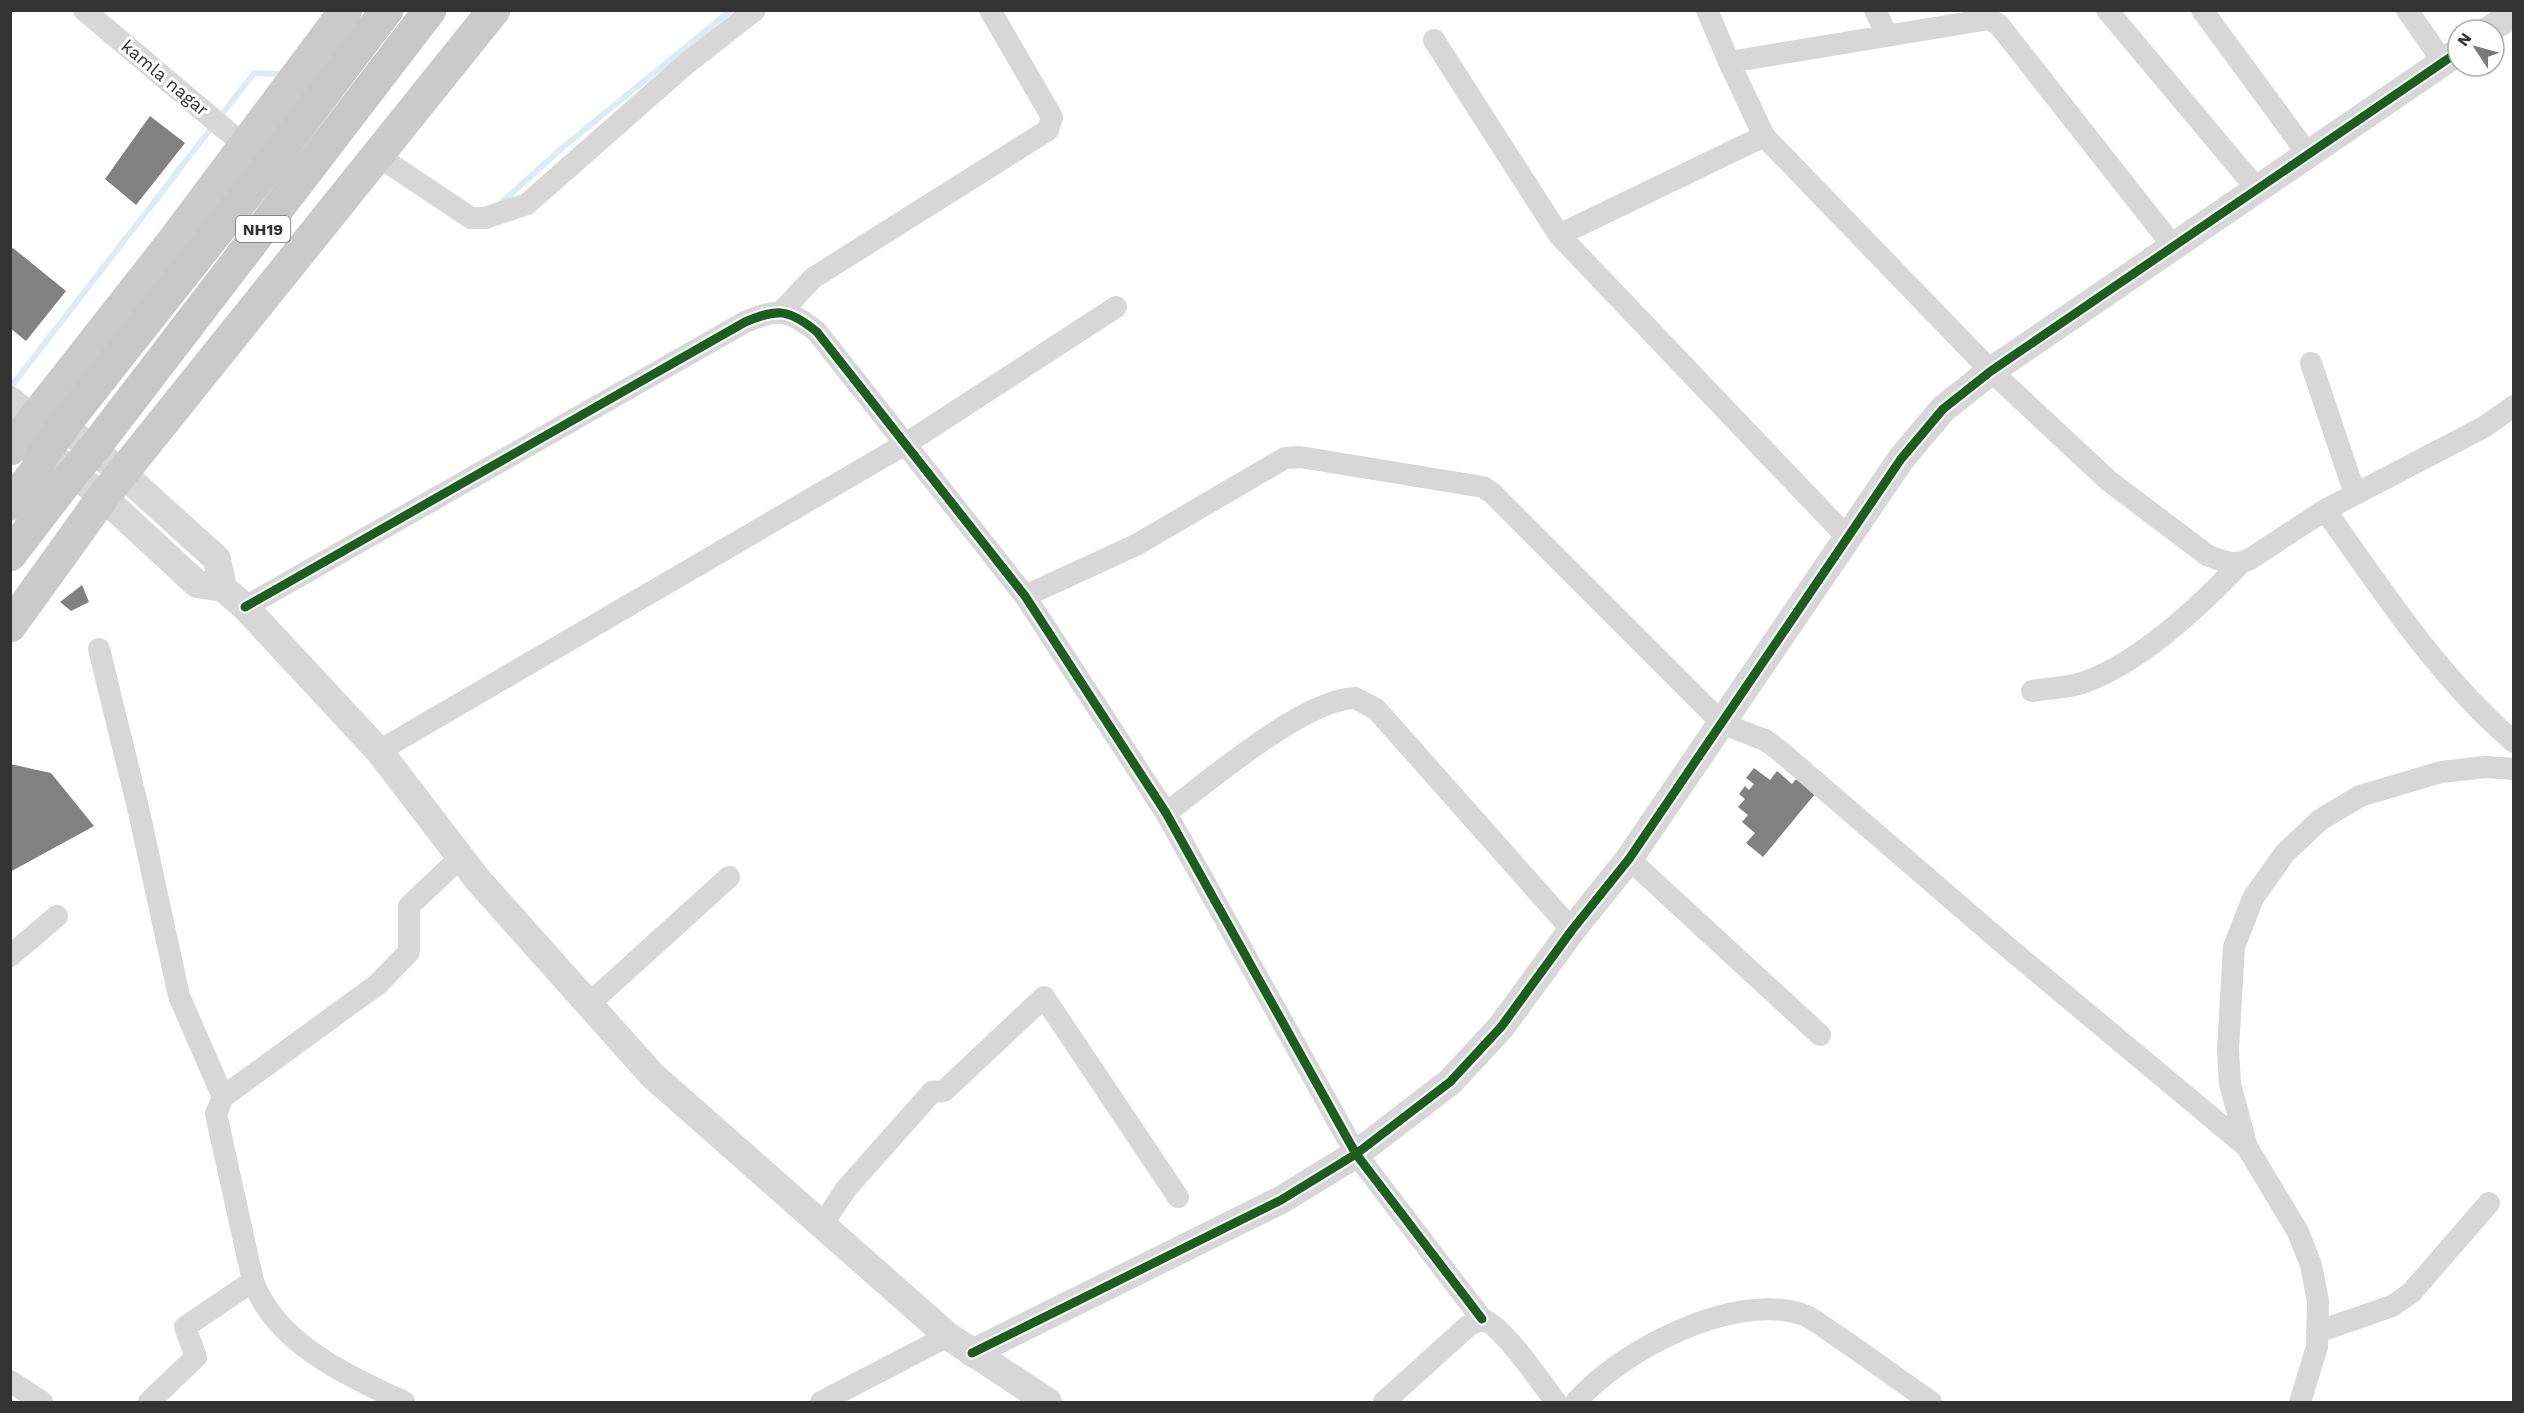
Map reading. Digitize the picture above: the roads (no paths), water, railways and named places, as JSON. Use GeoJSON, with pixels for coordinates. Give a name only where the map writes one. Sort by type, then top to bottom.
{"type":"FeatureCollection","features":[{"type":"Feature","properties":{"kind":"highway","name":"NH19"},"geometry":{"type":"LineString","coordinates":[[10,504],[36,471],[42,456],[68,420],[269,166],[387,10]]}},
{"type":"Feature","properties":{"kind":"highway","name":"NH19"},"geometry":{"type":"LineString","coordinates":[[10,555],[430,10]]}},
{"type":"Feature","properties":{"kind":"main road"},"geometry":{"type":"LineString","coordinates":[[10,626],[112,485],[494,10]]}},
{"type":"Feature","properties":{"kind":"main road"},"geometry":{"type":"LineString","coordinates":[[10,449],[23,411],[226,130],[342,12]]}},
{"type":"Feature","properties":{"kind":"street","name":"kamla nagar"},"geometry":{"type":"LineString","coordinates":[[84,10],[226,130]]}},
{"type":"Feature","properties":{"kind":"street"},"geometry":{"type":"LineString","coordinates":[[378,156],[471,218],[485,218],[527,204],[686,64],[755,10]]}},
{"type":"Feature","properties":{"kind":"street"},"geometry":{"type":"LineString","coordinates":[[781,312],[813,278],[1048,130],[1052,117],[990,10]]}},
{"type":"Feature","properties":{"kind":"street"},"geometry":{"type":"LineString","coordinates":[[1707,10],[1728,62],[1764,136],[1991,371],[2109,481],[2207,555],[2240,564]]}},
{"type":"Feature","properties":{"kind":"street"},"geometry":{"type":"LineString","coordinates":[[1875,10],[1887,35]]}},
{"type":"Feature","properties":{"kind":"street"},"geometry":{"type":"LineString","coordinates":[[2107,10],[2257,189]]}},
{"type":"Feature","properties":{"kind":"street"},"geometry":{"type":"LineString","coordinates":[[2202,10],[2308,154]]}},
{"type":"Feature","properties":{"kind":"street"},"geometry":{"type":"LineString","coordinates":[[2407,10],[2446,52]]}},
{"type":"Feature","properties":{"kind":"street"},"geometry":{"type":"LineString","coordinates":[[1728,62],[1982,18],[1999,25],[2173,246]]}},
{"type":"Feature","properties":{"kind":"street"},"geometry":{"type":"LineString","coordinates":[[1434,40],[1558,235],[1848,537]]}},
{"type":"Feature","properties":{"kind":"street"},"geometry":{"type":"LineString","coordinates":[[972,1353],[1281,1200],[1356,1154],[1428,1102],[1472,1061],[1501,1027],[1572,930],[1629,859],[1723,724],[1901,459],[1943,409],[1991,371],[2446,60]]}},
{"type":"Feature","properties":{"kind":"street"},"geometry":{"type":"LineString","coordinates":[[1558,235],[1764,136]]}},
{"type":"Feature","properties":{"kind":"street"},"geometry":{"type":"LineString","coordinates":[[379,751],[907,443],[1116,307]]}},
{"type":"Feature","properties":{"kind":"street"},"geometry":{"type":"LineString","coordinates":[[245,607],[745,322],[765,314],[781,312],[803,321],[817,332],[907,443],[1025,596],[1166,813],[1356,1154],[1482,1319],[1492,1323],[1522,1356],[1556,1402]]}},
{"type":"Feature","properties":{"kind":"street"},"geometry":{"type":"LineString","coordinates":[[2311,363],[2355,495]]}},
{"type":"Feature","properties":{"kind":"street"},"geometry":{"type":"LineString","coordinates":[[2031,691],[2081,684],[2135,654],[2180,622],[2240,564],[2325,510],[2484,427],[2514,406]]}},
{"type":"Feature","properties":{"kind":"street"},"geometry":{"type":"LineString","coordinates":[[23,411],[57,421],[112,485],[217,559],[223,588],[245,607],[379,751],[460,857],[652,1074],[948,1336],[1048,1402]]}},
{"type":"Feature","properties":{"kind":"street"},"geometry":{"type":"LineString","coordinates":[[1025,596],[1136,545],[1285,459],[1300,457],[1476,484],[1492,493],[1723,724],[1765,740],[1780,750],[2005,945],[2247,1147]]}},
{"type":"Feature","properties":{"kind":"street"},"geometry":{"type":"LineString","coordinates":[[2325,510],[2424,647],[2477,710],[2514,742]]}},
{"type":"Feature","properties":{"kind":"street"},"geometry":{"type":"LineString","coordinates":[[99,649],[139,812],[179,996],[223,1096]]}},
{"type":"Feature","properties":{"kind":"street"},"geometry":{"type":"LineString","coordinates":[[1166,813],[1296,718],[1327,703],[1355,698],[1376,709],[1572,930]]}},
{"type":"Feature","properties":{"kind":"street"},"geometry":{"type":"LineString","coordinates":[[2300,1402],[2317,1347],[2318,1301],[2311,1265],[2298,1232],[2247,1147],[2230,1084],[2228,1050],[2234,947],[2253,898],[2285,853],[2320,820],[2360,796],[2441,772],[2486,767],[2514,769]]}},
{"type":"Feature","properties":{"kind":"street"},"geometry":{"type":"LineString","coordinates":[[404,1402],[339,1371],[279,1324],[263,1304],[253,1281],[216,1114],[223,1096],[378,984],[409,951],[409,906],[460,857]]}},
{"type":"Feature","properties":{"kind":"street"},"geometry":{"type":"LineString","coordinates":[[1629,859],[1820,1035]]}},
{"type":"Feature","properties":{"kind":"street"},"geometry":{"type":"LineString","coordinates":[[590,1004],[729,877]]}},
{"type":"Feature","properties":{"kind":"street"},"geometry":{"type":"LineString","coordinates":[[10,956],[57,916]]}},
{"type":"Feature","properties":{"kind":"street"},"geometry":{"type":"LineString","coordinates":[[822,1225],[846,1189],[932,1092],[944,1091],[1044,997],[1178,1197]]}},
{"type":"Feature","properties":{"kind":"street"},"geometry":{"type":"LineString","coordinates":[[2317,1332],[2392,1306],[2411,1293],[2489,1203]]}},
{"type":"Feature","properties":{"kind":"street"},"geometry":{"type":"LineString","coordinates":[[149,1402],[196,1357],[185,1327],[253,1281]]}},
{"type":"Feature","properties":{"kind":"street"},"geometry":{"type":"LineString","coordinates":[[1576,1402],[1591,1384],[1619,1362],[1663,1336],[1729,1314],[1775,1309],[1804,1315],[1931,1402]]}},
{"type":"Feature","properties":{"kind":"street"},"geometry":{"type":"LineString","coordinates":[[1383,1402],[1468,1326],[1482,1319]]}},
{"type":"Feature","properties":{"kind":"street"},"geometry":{"type":"LineString","coordinates":[[821,1402],[948,1336]]}},
{"type":"Feature","properties":{"kind":"street"},"geometry":{"type":"LineString","coordinates":[[10,1381],[42,1402]]}},
{"type":"Feature","properties":{"kind":"waterway"},"geometry":{"type":"LineString","coordinates":[[501,203],[562,148],[731,10]]}},
{"type":"Feature","properties":{"kind":"waterway"},"geometry":{"type":"LineString","coordinates":[[10,388],[254,73],[279,74]]}}]}
